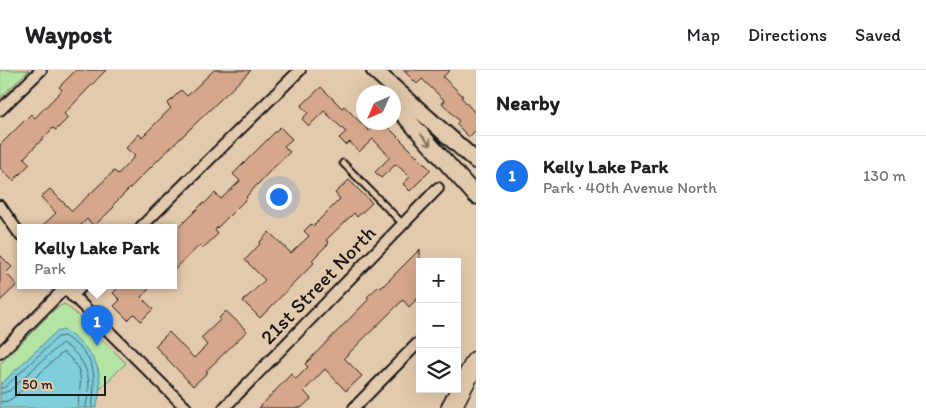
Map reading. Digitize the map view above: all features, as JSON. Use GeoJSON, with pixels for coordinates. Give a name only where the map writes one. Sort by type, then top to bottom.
{"type":"FeatureCollection","features":[{"type":"Feature","properties":{"kind":"highway"},"geometry":{"type":"LineString","coordinates":[[461,387],[476,347]]}},
{"type":"Feature","properties":{"kind":"highway"},"geometry":{"type":"LineString","coordinates":[[461,388],[476,361]]}},
{"type":"Feature","properties":{"kind":"highway"},"geometry":{"type":"LineString","coordinates":[[451,408],[458,393]]}},
{"type":"Feature","properties":{"kind":"main road"},"geometry":{"type":"LineString","coordinates":[[365,70],[378,85]]}},
{"type":"Feature","properties":{"kind":"main road"},"geometry":{"type":"LineString","coordinates":[[374,70],[476,161]]}},
{"type":"Feature","properties":{"kind":"main road"},"geometry":{"type":"LineString","coordinates":[[401,111],[476,196]]}},
{"type":"Feature","properties":{"kind":"street"},"geometry":{"type":"LineString","coordinates":[[0,110],[41,70]]}},
{"type":"Feature","properties":{"kind":"street"},"geometry":{"type":"LineString","coordinates":[[144,224],[300,70]]}},
{"type":"Feature","properties":{"kind":"street","name":"21st Street North"},"geometry":{"type":"LineString","coordinates":[[224,408],[438,188]]}},
{"type":"Feature","properties":{"kind":"street"},"geometry":{"type":"LineString","coordinates":[[0,206],[17,230]]}},
{"type":"Feature","properties":{"kind":"street"},"geometry":{"type":"LineString","coordinates":[[0,354],[66,290],[186,408]]}},
{"type":"Feature","properties":{"kind":"street"},"geometry":{"type":"LineString","coordinates":[[354,408],[416,345]]}},
{"type":"Feature","properties":{"kind":"lane"},"geometry":{"type":"LineString","coordinates":[[343,163],[403,225]]}},
{"type":"Feature","properties":{"kind":"green space"},"geometry":{"type":"Polygon","coordinates":[[[0,70],[29,70],[0,98],[0,70]]]}},
{"type":"Feature","properties":{"kind":"green space"},"geometry":{"type":"Polygon","coordinates":[[[64,304],[126,363],[100,389],[98,368],[56,332],[0,385],[0,364],[55,309],[64,304]]]}},
{"type":"Feature","properties":{"kind":"water"},"geometry":{"type":"Polygon","coordinates":[[[64,330],[90,354],[99,372],[99,395],[96,408],[0,408],[0,385],[56,332],[64,330]]]}},
{"type":"Feature","properties":{"kind":"building"},"geometry":{"type":"Polygon","coordinates":[[[76,70],[106,70],[64,114],[68,118],[56,130],[53,128],[24,158],[30,164],[13,181],[0,168],[0,145],[31,114],[35,118],[62,90],[59,87],[76,70]]]}},
{"type":"Feature","properties":{"kind":"building"},"geometry":{"type":"Polygon","coordinates":[[[214,70],[251,70],[162,156],[96,224],[92,224],[87,219],[82,224],[44,224],[56,213],[41,197],[50,189],[72,211],[114,171],[118,174],[135,156],[126,148],[139,134],[142,137],[171,108],[167,104],[181,90],[187,96],[214,70]]]}},
{"type":"Feature","properties":{"kind":"building"},"geometry":{"type":"Polygon","coordinates":[[[403,70],[450,70],[443,77],[463,96],[461,97],[476,114],[476,130],[469,137],[456,124],[459,121],[442,103],[445,101],[422,79],[417,84],[403,70]]]}},
{"type":"Feature","properties":{"kind":"building"},"geometry":{"type":"Polygon","coordinates":[[[321,87],[342,108],[344,106],[356,118],[356,130],[391,130],[431,170],[410,191],[403,184],[410,177],[396,164],[381,178],[375,172],[390,157],[373,139],[359,152],[350,142],[346,145],[339,138],[346,132],[324,111],[309,126],[302,119],[308,113],[301,106],[321,87]]]}},
{"type":"Feature","properties":{"kind":"building"},"geometry":{"type":"Polygon","coordinates":[[[280,127],[292,139],[284,146],[290,152],[215,230],[218,234],[203,248],[200,245],[177,267],[177,229],[215,193],[221,199],[240,181],[233,174],[280,127]]]}},
{"type":"Feature","properties":{"kind":"building"},"geometry":{"type":"Polygon","coordinates":[[[349,180],[372,203],[357,217],[354,213],[326,240],[329,243],[312,260],[314,263],[260,318],[243,301],[265,280],[245,260],[269,232],[291,253],[309,236],[304,231],[311,224],[313,226],[340,199],[335,193],[349,180]]]}},
{"type":"Feature","properties":{"kind":"building"},"geometry":{"type":"Polygon","coordinates":[[[420,249],[420,258],[416,258],[416,300],[409,307],[403,300],[344,358],[362,376],[346,391],[325,369],[304,391],[311,399],[301,408],[259,408],[291,374],[296,379],[308,367],[305,364],[369,299],[367,297],[379,286],[381,288],[420,249]]]}},
{"type":"Feature","properties":{"kind":"building"},"geometry":{"type":"Polygon","coordinates":[[[0,255],[12,267],[6,273],[17,285],[0,301],[0,255]]]}},
{"type":"Feature","properties":{"kind":"building"},"geometry":{"type":"Polygon","coordinates":[[[117,289],[149,289],[141,297],[153,309],[141,321],[134,314],[128,320],[114,306],[120,300],[113,293],[117,289]]]}},
{"type":"Feature","properties":{"kind":"building"},"geometry":{"type":"Polygon","coordinates":[[[226,311],[247,331],[193,386],[155,346],[169,332],[194,358],[207,345],[201,338],[221,319],[219,318],[226,311]]]}},
{"type":"Feature","properties":{"kind":"place","name":"Kelly Lake Park"},"geometry":{"type":"Point","coordinates":[97,346]}}]}
